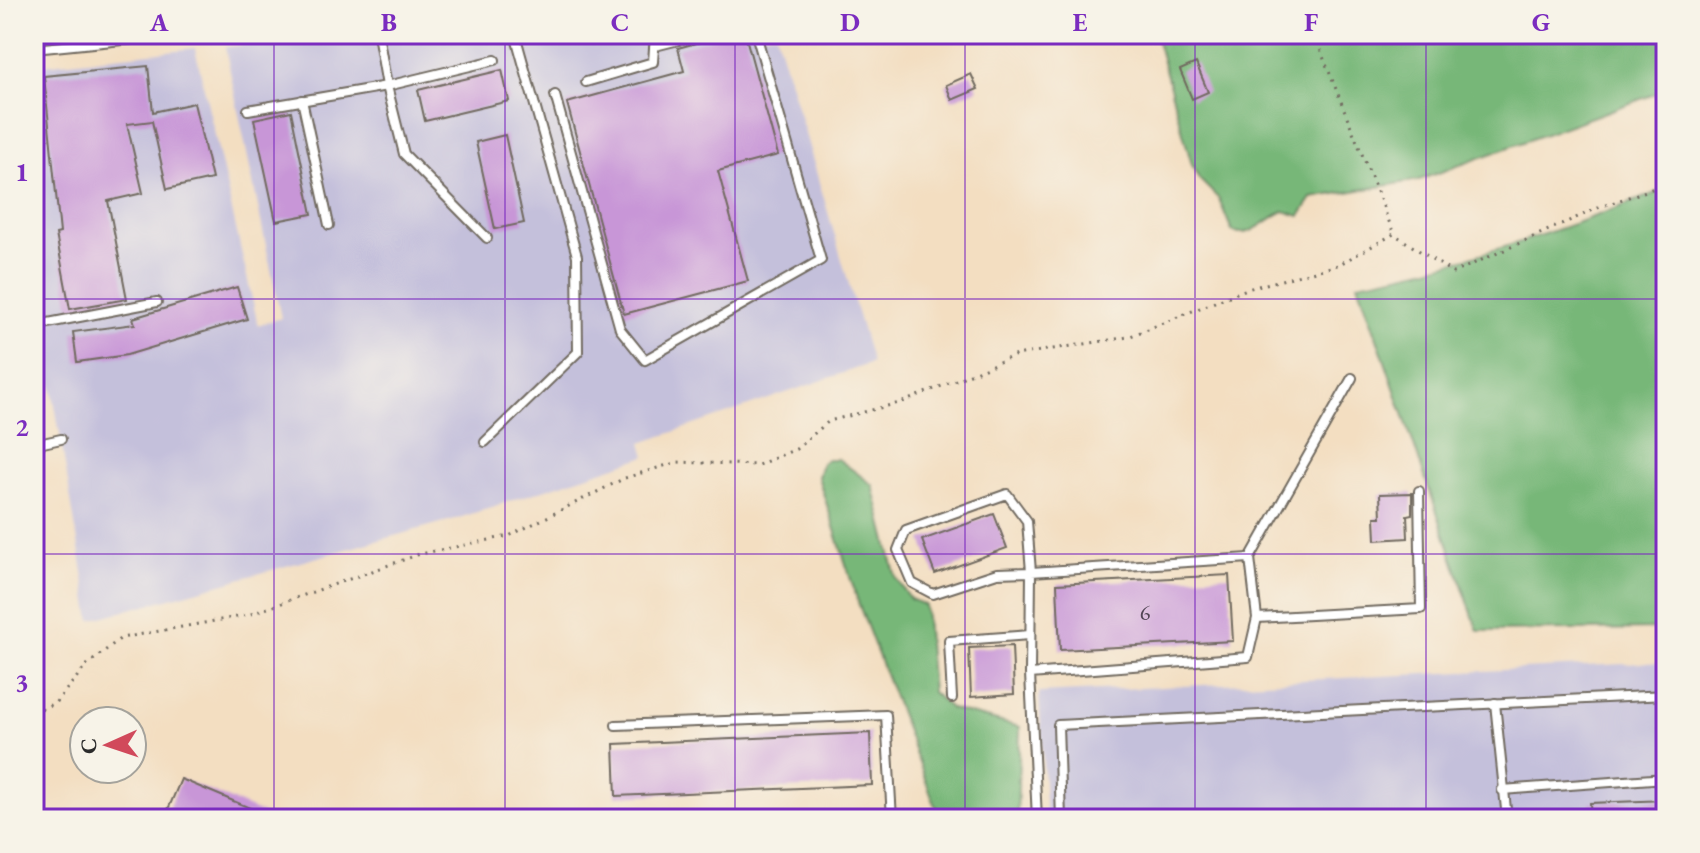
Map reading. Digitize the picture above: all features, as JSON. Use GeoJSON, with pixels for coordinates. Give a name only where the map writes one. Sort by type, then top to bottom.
{"type":"FeatureCollection","features":[{"type":"Feature","properties":{"kind":"lane"},"geometry":{"type":"LineString","coordinates":[[34,49],[182,34]]}},
{"type":"Feature","properties":{"kind":"lane"},"geometry":{"type":"LineString","coordinates":[[378,34],[404,154],[487,238]]}},
{"type":"Feature","properties":{"kind":"lane"},"geometry":{"type":"LineString","coordinates":[[485,442],[578,352],[577,256],[515,34]]}},
{"type":"Feature","properties":{"kind":"lane"},"geometry":{"type":"LineString","coordinates":[[586,82],[653,62],[655,34]]}},
{"type":"Feature","properties":{"kind":"lane"},"geometry":{"type":"LineString","coordinates":[[655,46],[702,34]]}},
{"type":"Feature","properties":{"kind":"lane"},"geometry":{"type":"LineString","coordinates":[[555,95],[620,329],[645,360],[821,260],[756,34]]}},
{"type":"Feature","properties":{"kind":"lane"},"geometry":{"type":"LineString","coordinates":[[248,110],[387,86],[495,60]]}},
{"type":"Feature","properties":{"kind":"lane"},"geometry":{"type":"LineString","coordinates":[[302,100],[329,225]]}},
{"type":"Feature","properties":{"kind":"lane"},"geometry":{"type":"LineString","coordinates":[[34,322],[43,324],[157,302]]}},
{"type":"Feature","properties":{"kind":"lane"},"geometry":{"type":"LineString","coordinates":[[1030,674],[1248,657],[1257,618],[1250,558],[1352,378]]}},
{"type":"Feature","properties":{"kind":"lane"},"geometry":{"type":"LineString","coordinates":[[34,445],[61,439]]}},
{"type":"Feature","properties":{"kind":"lane"},"geometry":{"type":"LineString","coordinates":[[1257,618],[1421,609],[1419,491]]}},
{"type":"Feature","properties":{"kind":"lane"},"geometry":{"type":"LineString","coordinates":[[1037,819],[1030,674],[1031,572],[1027,521],[1007,494],[906,530],[898,550],[912,583],[933,594],[997,573],[1031,572],[1250,558]]}},
{"type":"Feature","properties":{"kind":"lane"},"geometry":{"type":"LineString","coordinates":[[952,698],[949,641],[1030,635]]}},
{"type":"Feature","properties":{"kind":"lane"},"geometry":{"type":"LineString","coordinates":[[1061,819],[1058,725],[1666,695]]}},
{"type":"Feature","properties":{"kind":"lane"},"geometry":{"type":"LineString","coordinates":[[1495,703],[1507,819]]}},
{"type":"Feature","properties":{"kind":"lane"},"geometry":{"type":"LineString","coordinates":[[616,725],[886,715],[892,819]]}},
{"type":"Feature","properties":{"kind":"lane"},"geometry":{"type":"LineString","coordinates":[[1502,790],[1666,778]]}},
{"type":"Feature","properties":{"kind":"path"},"geometry":{"type":"LineString","coordinates":[[1321,34],[1320,49],[1394,234],[1453,273],[1600,207],[1666,184]]}},
{"type":"Feature","properties":{"kind":"path"},"geometry":{"type":"LineString","coordinates":[[34,712],[55,703],[87,665],[121,638],[248,615],[420,554],[509,536],[625,478],[677,462],[758,465],[796,449],[829,421],[903,402],[1016,355],[1128,337],[1247,289],[1338,265],[1394,234]]}},
{"type":"Feature","properties":{"kind":"shaded area"},"geometry":{"type":"Polygon","coordinates":[[[355,34],[776,34],[872,363],[642,443],[646,456],[459,518],[91,620],[51,381],[34,385],[34,66],[195,48],[258,325],[281,318],[225,47],[355,34]]]}},
{"type":"Feature","properties":{"kind":"shaded area"},"geometry":{"type":"Polygon","coordinates":[[[1666,662],[1666,819],[1046,819],[1039,693],[1666,662]]]}},
{"type":"Feature","properties":{"kind":"green space"},"geometry":{"type":"Polygon","coordinates":[[[1155,34],[1666,34],[1666,90],[1419,180],[1312,198],[1300,216],[1284,211],[1252,230],[1239,233],[1232,231],[1219,199],[1199,179],[1192,165],[1155,34]]]}},
{"type":"Feature","properties":{"kind":"green space"},"geometry":{"type":"Polygon","coordinates":[[[1666,189],[1666,629],[1478,631],[1358,283],[1437,266],[1514,244],[1666,189]]]}},
{"type":"Feature","properties":{"kind":"green space"},"geometry":{"type":"Polygon","coordinates":[[[828,459],[838,459],[873,485],[896,578],[910,599],[925,605],[932,692],[951,709],[1020,727],[1017,819],[946,819],[935,805],[859,605],[818,477],[822,463],[828,459]]]}},
{"type":"Feature","properties":{"kind":"building"},"geometry":{"type":"Polygon","coordinates":[[[729,34],[745,34],[778,155],[718,171],[748,281],[624,314],[567,103],[684,71],[678,48],[729,34]]]}},
{"type":"Feature","properties":{"kind":"building"},"geometry":{"type":"Polygon","coordinates":[[[1196,63],[1208,92],[1192,99],[1180,70],[1196,63]]]}},
{"type":"Feature","properties":{"kind":"building"},"geometry":{"type":"Polygon","coordinates":[[[148,66],[153,112],[194,103],[212,179],[167,189],[152,121],[127,124],[143,193],[108,201],[127,299],[70,309],[56,234],[60,233],[44,76],[148,66]]]}},
{"type":"Feature","properties":{"kind":"building"},"geometry":{"type":"Polygon","coordinates":[[[502,70],[509,101],[425,121],[418,90],[502,70]]]}},
{"type":"Feature","properties":{"kind":"building"},"geometry":{"type":"Polygon","coordinates":[[[971,74],[978,89],[952,100],[946,85],[971,74]]]}},
{"type":"Feature","properties":{"kind":"building"},"geometry":{"type":"Polygon","coordinates":[[[291,111],[312,214],[276,221],[254,119],[291,111]]]}},
{"type":"Feature","properties":{"kind":"building"},"geometry":{"type":"Polygon","coordinates":[[[505,135],[524,223],[495,229],[476,142],[505,135]]]}},
{"type":"Feature","properties":{"kind":"building"},"geometry":{"type":"Polygon","coordinates":[[[237,287],[247,319],[127,355],[77,362],[73,332],[135,324],[133,318],[237,287]]]}},
{"type":"Feature","properties":{"kind":"building"},"geometry":{"type":"Polygon","coordinates":[[[1412,493],[1412,514],[1407,515],[1408,538],[1376,540],[1375,517],[1381,517],[1380,494],[1412,493]]]}},
{"type":"Feature","properties":{"kind":"building"},"geometry":{"type":"Polygon","coordinates":[[[994,514],[1007,548],[935,574],[922,540],[994,514]]]}},
{"type":"Feature","properties":{"kind":"building"},"geometry":{"type":"Polygon","coordinates":[[[1229,575],[1233,641],[1060,650],[1057,584],[1229,575]]]}},
{"type":"Feature","properties":{"kind":"building"},"geometry":{"type":"Polygon","coordinates":[[[1012,646],[1014,694],[971,697],[969,648],[1012,646]]]}},
{"type":"Feature","properties":{"kind":"building"},"geometry":{"type":"Polygon","coordinates":[[[870,733],[872,785],[616,796],[614,744],[870,733]]]}},
{"type":"Feature","properties":{"kind":"building"},"geometry":{"type":"Polygon","coordinates":[[[181,779],[276,819],[164,819],[181,779]]]}},
{"type":"Feature","properties":{"kind":"building"},"geometry":{"type":"Polygon","coordinates":[[[1666,800],[1666,819],[1591,819],[1590,803],[1666,800]]]}}]}
